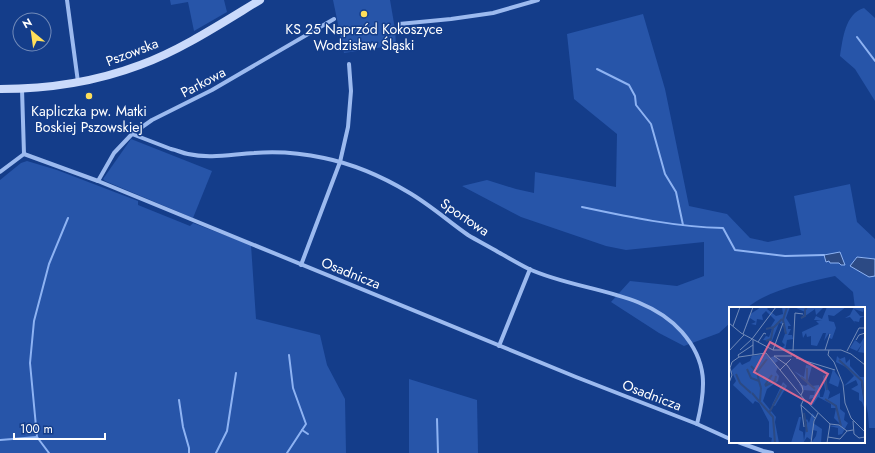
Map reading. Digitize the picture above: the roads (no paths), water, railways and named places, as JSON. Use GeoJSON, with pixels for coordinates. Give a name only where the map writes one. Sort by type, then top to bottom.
{"type":"FeatureCollection","features":[{"type":"Feature","properties":{"kind":"main road","name":"Pszowska"},"geometry":{"type":"LineString","coordinates":[[0,89],[41,88],[78,82],[107,76],[140,65],[161,56],[260,0]]}},
{"type":"Feature","properties":{"kind":"street"},"geometry":{"type":"LineString","coordinates":[[67,0],[78,82]]}},
{"type":"Feature","properties":{"kind":"street"},"geometry":{"type":"LineString","coordinates":[[399,24],[493,13],[538,0]]}},
{"type":"Feature","properties":{"kind":"street","name":"Parkowa"},"geometry":{"type":"LineString","coordinates":[[98,181],[114,153],[132,134],[152,120],[212,90],[334,19]]}},
{"type":"Feature","properties":{"kind":"street"},"geometry":{"type":"LineString","coordinates":[[301,265],[340,162],[348,127],[351,91],[349,64]]}},
{"type":"Feature","properties":{"kind":"street"},"geometry":{"type":"LineString","coordinates":[[0,172],[24,154],[22,89]]}},
{"type":"Feature","properties":{"kind":"street","name":"Sportowa"},"geometry":{"type":"LineString","coordinates":[[132,134],[188,154],[212,156],[286,153],[340,162],[375,175],[409,192],[469,236],[530,269],[565,282],[614,294],[647,305],[663,314],[672,322],[691,343],[699,357],[704,386],[703,403],[697,424]]}},
{"type":"Feature","properties":{"kind":"street","name":"Osadnicza"},"geometry":{"type":"LineString","coordinates":[[24,154],[98,181],[499,346],[697,424],[729,439]]}},
{"type":"Feature","properties":{"kind":"street"},"geometry":{"type":"LineString","coordinates":[[499,346],[530,269]]}},
{"type":"Feature","properties":{"kind":"street"},"geometry":{"type":"LineString","coordinates":[[740,443],[763,452],[772,453]]}},
{"type":"Feature","properties":{"kind":"waterway"},"geometry":{"type":"LineString","coordinates":[[857,37],[875,61]]}},
{"type":"Feature","properties":{"kind":"waterway"},"geometry":{"type":"LineString","coordinates":[[597,69],[629,85],[635,96],[636,105],[651,124],[665,174],[676,192],[683,225]]}},
{"type":"Feature","properties":{"kind":"waterway"},"geometry":{"type":"LineString","coordinates":[[582,207],[670,224],[723,228],[735,250],[785,256],[824,255]]}},
{"type":"Feature","properties":{"kind":"waterway"},"geometry":{"type":"LineString","coordinates":[[37,437],[30,363],[34,321],[49,264],[68,218]]}},
{"type":"Feature","properties":{"kind":"waterway"},"geometry":{"type":"LineString","coordinates":[[287,453],[306,424],[293,388],[289,355]]}},
{"type":"Feature","properties":{"kind":"waterway"},"geometry":{"type":"LineString","coordinates":[[216,453],[227,431],[236,373]]}},
{"type":"Feature","properties":{"kind":"waterway"},"geometry":{"type":"LineString","coordinates":[[179,400],[189,453]]}},
{"type":"Feature","properties":{"kind":"waterway"},"geometry":{"type":"LineString","coordinates":[[437,419],[438,453]]}},
{"type":"Feature","properties":{"kind":"waterway"},"geometry":{"type":"LineString","coordinates":[[302,430],[308,434]]}},
{"type":"Feature","properties":{"kind":"waterway"},"geometry":{"type":"LineString","coordinates":[[0,440],[37,437],[49,453]]}},
{"type":"Feature","properties":{"kind":"place","name":"KS 25 Naprzód Kokoszyce Wodzisław Śląski"},"geometry":{"type":"Point","coordinates":[364,14]}},
{"type":"Feature","properties":{"kind":"place","name":"Kapliczka pw. Matki Boskiej Pszowskiej"},"geometry":{"type":"Point","coordinates":[89,96]}}]}
